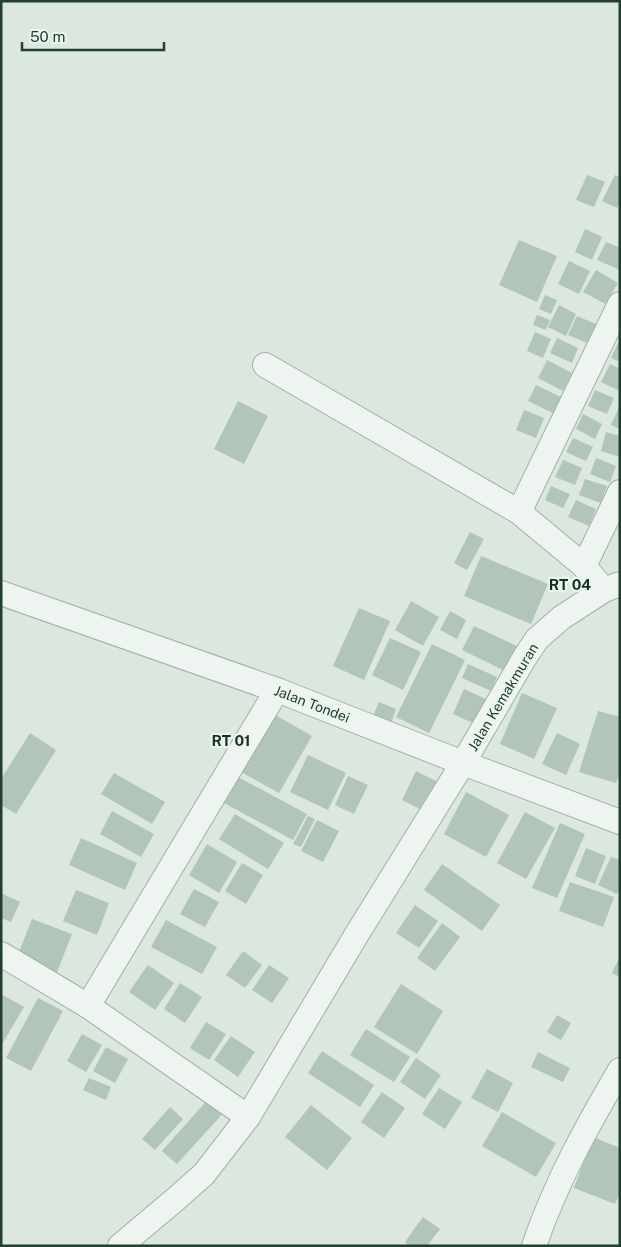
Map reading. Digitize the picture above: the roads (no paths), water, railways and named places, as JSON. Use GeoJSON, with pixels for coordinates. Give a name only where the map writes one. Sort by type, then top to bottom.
{"type":"FeatureCollection","features":[{"type":"Feature","properties":{"kind":"street"},"geometry":{"type":"LineString","coordinates":[[519,512],[620,304]]}},
{"type":"Feature","properties":{"kind":"street"},"geometry":{"type":"LineString","coordinates":[[265,365],[519,512],[612,587]]}},
{"type":"Feature","properties":{"kind":"street"},"geometry":{"type":"LineString","coordinates":[[584,566],[620,492]]}},
{"type":"Feature","properties":{"kind":"street","name":"Jalan Kemakmuran"},"geometry":{"type":"LineString","coordinates":[[120,1246],[204,1174],[248,1117],[537,639],[561,618],[612,587]]}},
{"type":"Feature","properties":{"kind":"street","name":"Jalan Tondei"},"geometry":{"type":"LineString","coordinates":[[1,593],[277,690],[620,822]]}},
{"type":"Feature","properties":{"kind":"street"},"geometry":{"type":"LineString","coordinates":[[88,1006],[277,690]]}},
{"type":"Feature","properties":{"kind":"street"},"geometry":{"type":"LineString","coordinates":[[1,954],[88,1006],[248,1117]]}},
{"type":"Feature","properties":{"kind":"street"},"geometry":{"type":"LineString","coordinates":[[534,1246],[560,1182],[612,1102],[620,1070]]}},
{"type":"Feature","properties":{"kind":"district","name":"RT 04"},"geometry":{"type":"Point","coordinates":[570,584]}},
{"type":"Feature","properties":{"kind":"district","name":"RT 01"},"geometry":{"type":"Point","coordinates":[231,740]}}]}
